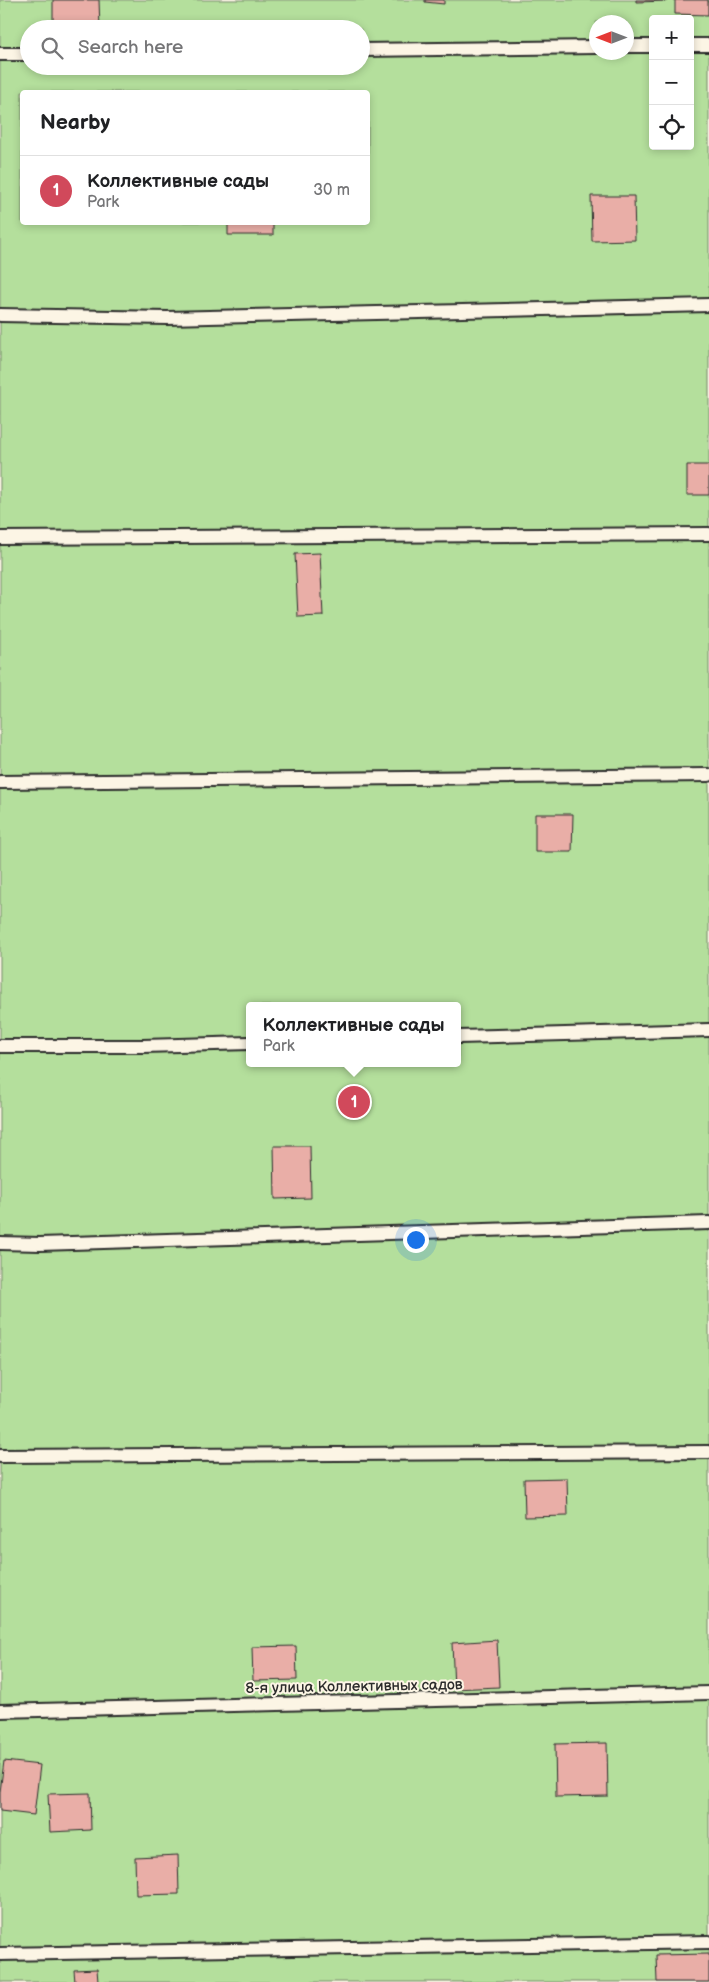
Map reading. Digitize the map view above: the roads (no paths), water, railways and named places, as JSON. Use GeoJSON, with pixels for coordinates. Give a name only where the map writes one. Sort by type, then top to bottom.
{"type":"FeatureCollection","features":[{"type":"Feature","properties":{"kind":"lane"},"geometry":{"type":"LineString","coordinates":[[694,45],[709,45]]}},
{"type":"Feature","properties":{"kind":"lane"},"geometry":{"type":"LineString","coordinates":[[370,50],[589,46]]}},
{"type":"Feature","properties":{"kind":"lane"},"geometry":{"type":"LineString","coordinates":[[634,46],[649,46]]}},
{"type":"Feature","properties":{"kind":"lane"},"geometry":{"type":"LineString","coordinates":[[0,54],[20,54]]}},
{"type":"Feature","properties":{"kind":"lane"},"geometry":{"type":"LineString","coordinates":[[0,315],[167,318],[709,305]]}},
{"type":"Feature","properties":{"kind":"lane"},"geometry":{"type":"LineString","coordinates":[[0,538],[709,534]]}},
{"type":"Feature","properties":{"kind":"lane"},"geometry":{"type":"LineString","coordinates":[[0,782],[709,774]]}},
{"type":"Feature","properties":{"kind":"lane"},"geometry":{"type":"LineString","coordinates":[[461,1037],[709,1030]]}},
{"type":"Feature","properties":{"kind":"lane"},"geometry":{"type":"LineString","coordinates":[[0,1046],[143,1046],[246,1043]]}},
{"type":"Feature","properties":{"kind":"lane"},"geometry":{"type":"LineString","coordinates":[[0,1243],[50,1244],[709,1223]]}},
{"type":"Feature","properties":{"kind":"lane"},"geometry":{"type":"LineString","coordinates":[[0,1456],[709,1452]]}},
{"type":"Feature","properties":{"kind":"lane","name":"8-я улица Коллективных садов"},"geometry":{"type":"LineString","coordinates":[[0,1712],[709,1693]]}},
{"type":"Feature","properties":{"kind":"lane"},"geometry":{"type":"LineString","coordinates":[[0,1954],[709,1942]]}},
{"type":"Feature","properties":{"kind":"place","name":"Коллективные сады"},"geometry":{"type":"Point","coordinates":[354,1102]}}]}
